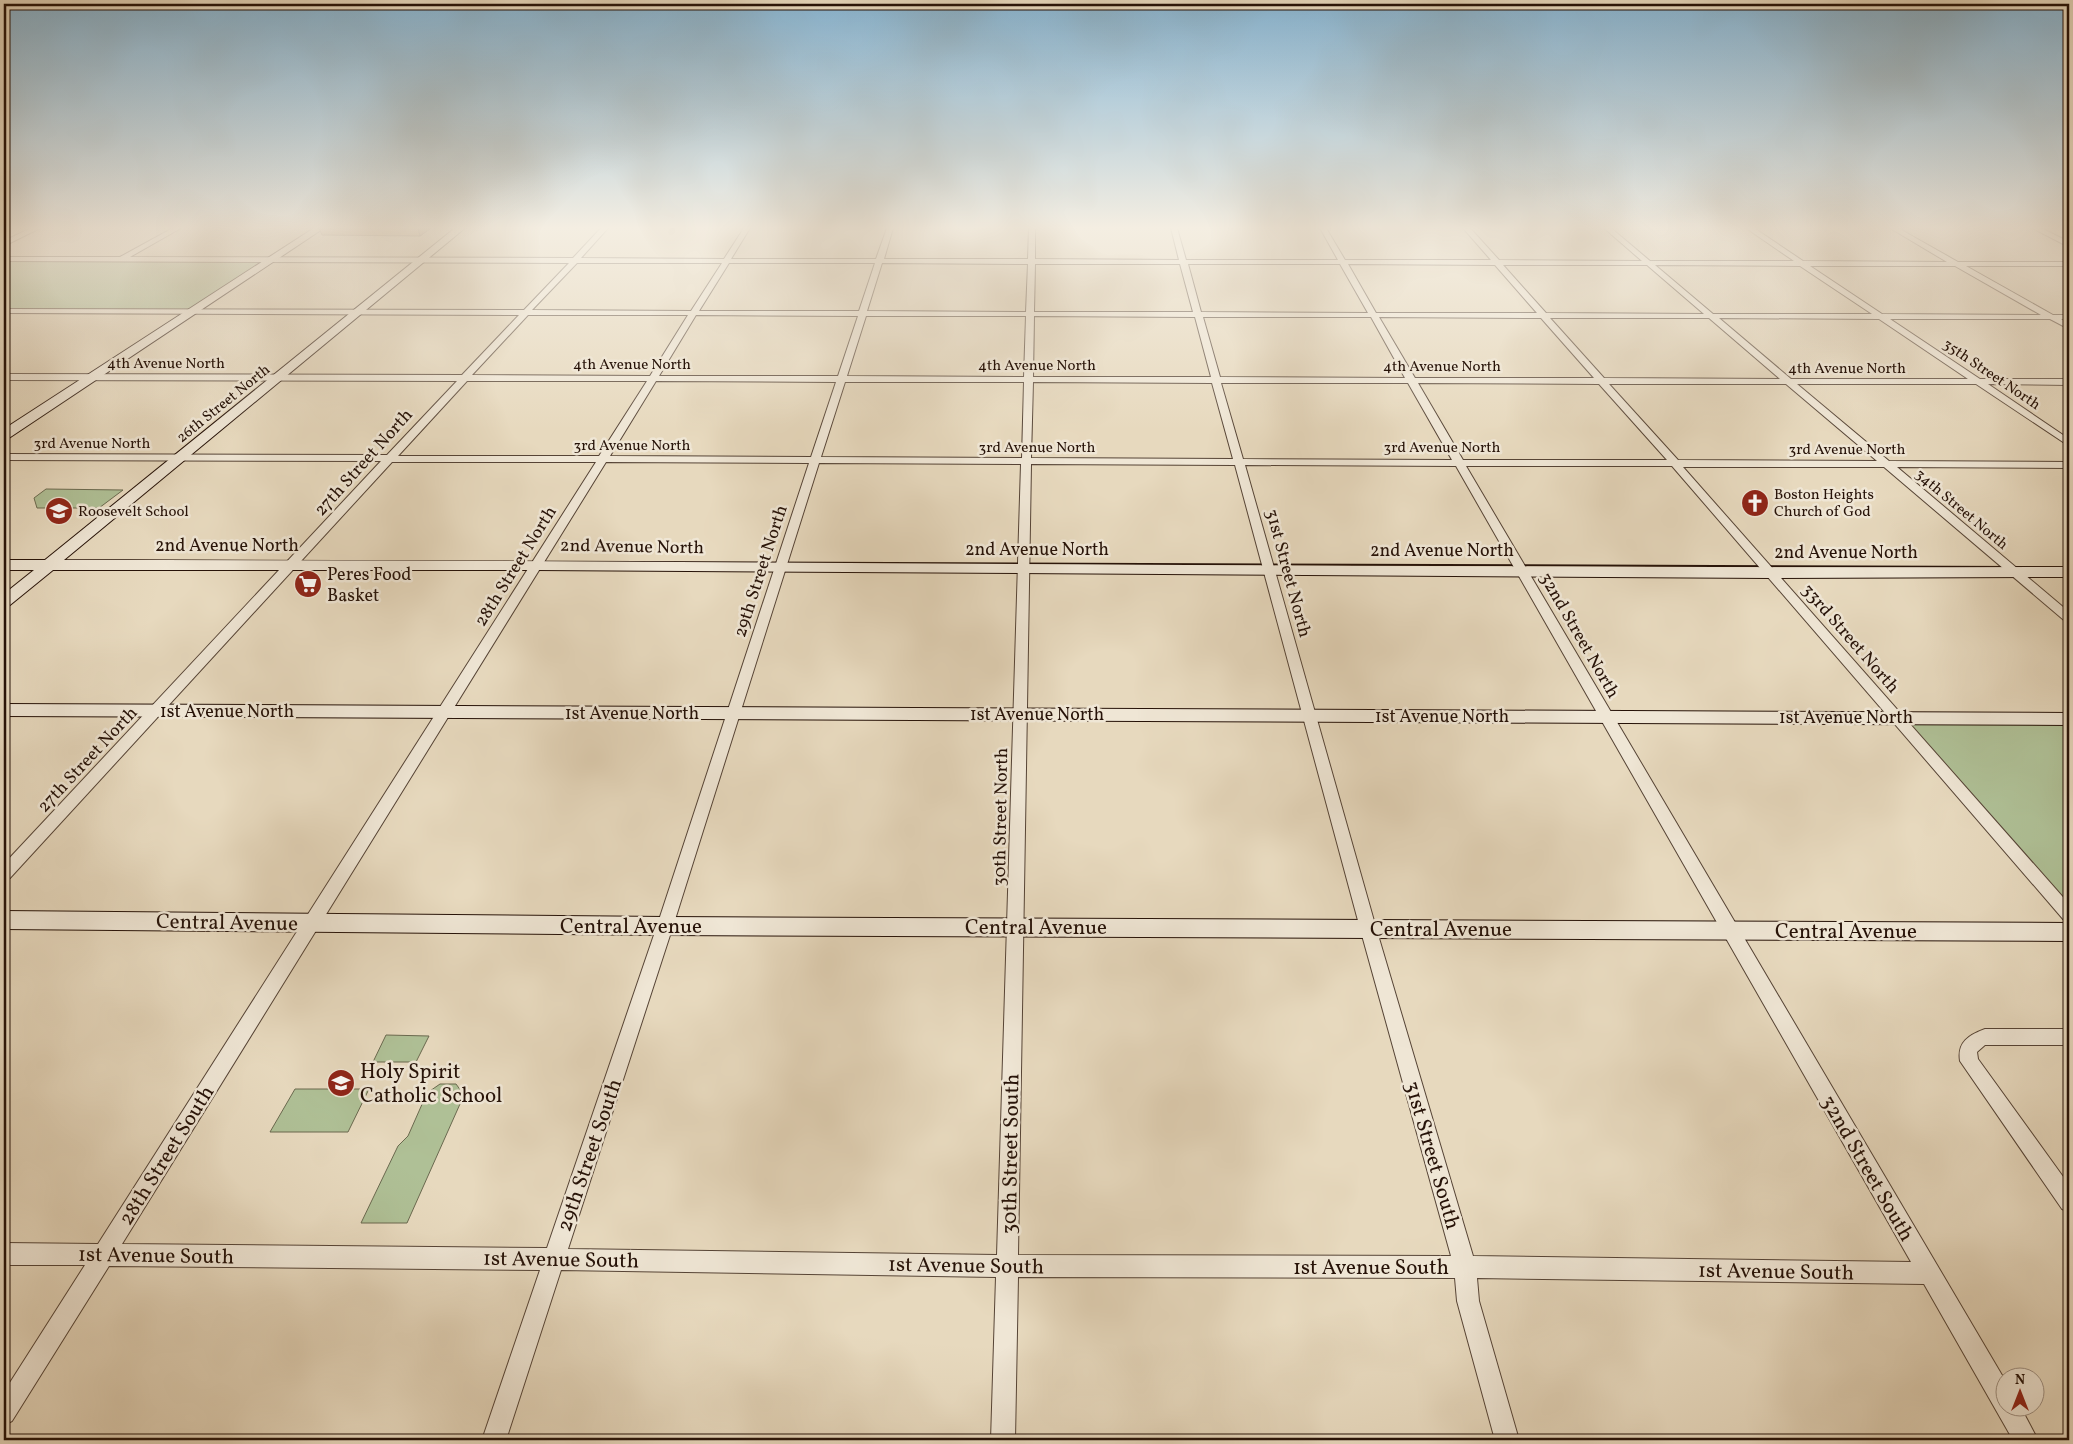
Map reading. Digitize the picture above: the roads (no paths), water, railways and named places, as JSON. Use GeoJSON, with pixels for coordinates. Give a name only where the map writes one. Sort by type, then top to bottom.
{"type":"FeatureCollection","features":[{"type":"Feature","properties":{"kind":"main road"},"geometry":{"type":"LineString","coordinates":[[4,436],[218,295]]}},
{"type":"Feature","properties":{"kind":"main road","name":"26th Street North"},"geometry":{"type":"LineString","coordinates":[[4,602],[380,295]]}},
{"type":"Feature","properties":{"kind":"main road","name":"2nd Avenue North"},"geometry":{"type":"LineString","coordinates":[[4,565],[536,565],[1770,573],[2069,572]]}},
{"type":"Feature","properties":{"kind":"main road","name":"1st Avenue North"},"geometry":{"type":"LineString","coordinates":[[4,710],[2069,719]]}},
{"type":"Feature","properties":{"kind":"main road","name":"Central Avenue"},"geometry":{"type":"LineString","coordinates":[[4,920],[665,926],[2069,932]]}},
{"type":"Feature","properties":{"kind":"street","name":"27th Street North"},"geometry":{"type":"LineString","coordinates":[[4,874],[464,377],[542,295]]}},
{"type":"Feature","properties":{"kind":"street","name":"28th Street North"},"geometry":{"type":"LineString","coordinates":[[313,923],[443,712],[706,295]]}},
{"type":"Feature","properties":{"kind":"street","name":"29th Street North"},"geometry":{"type":"LineString","coordinates":[[665,926],[868,295]]}},
{"type":"Feature","properties":{"kind":"street","name":"30th Street North"},"geometry":{"type":"LineString","coordinates":[[1016,927],[1027,379],[1031,295]]}},
{"type":"Feature","properties":{"kind":"street","name":"31st Street North"},"geometry":{"type":"LineString","coordinates":[[1193,295],[1368,928]]}},
{"type":"Feature","properties":{"kind":"street","name":"32nd Street North"},"geometry":{"type":"LineString","coordinates":[[1361,295],[1607,716],[1730,931]]}},
{"type":"Feature","properties":{"kind":"street","name":"33rd Street North"},"geometry":{"type":"LineString","coordinates":[[1524,295],[2069,914]]}},
{"type":"Feature","properties":{"kind":"street","name":"34th Street North"},"geometry":{"type":"LineString","coordinates":[[1686,295],[1790,381],[2069,618]]}},
{"type":"Feature","properties":{"kind":"street","name":"35th Street North"},"geometry":{"type":"LineString","coordinates":[[1850,295],[2069,443]]}},
{"type":"Feature","properties":{"kind":"street"},"geometry":{"type":"LineString","coordinates":[[2012,295],[2069,327]]}},
{"type":"Feature","properties":{"kind":"street"},"geometry":{"type":"LineString","coordinates":[[4,311],[2069,317]]}},
{"type":"Feature","properties":{"kind":"street"},"geometry":{"type":"LineString","coordinates":[[10,319],[24,312]]}},
{"type":"Feature","properties":{"kind":"street","name":"4th Avenue North"},"geometry":{"type":"LineString","coordinates":[[4,376],[2069,382]]}},
{"type":"Feature","properties":{"kind":"street","name":"3rd Avenue North"},"geometry":{"type":"LineString","coordinates":[[4,458],[1026,462],[1672,462],[2069,465]]}},
{"type":"Feature","properties":{"kind":"street","name":"28th Street South"},"geometry":{"type":"LineString","coordinates":[[4,1413],[313,923]]}},
{"type":"Feature","properties":{"kind":"street","name":"29th Street South"},"geometry":{"type":"LineString","coordinates":[[494,1440],[665,926]]}},
{"type":"Feature","properties":{"kind":"street","name":"30th Street South"},"geometry":{"type":"LineString","coordinates":[[1003,1440],[1016,927]]}},
{"type":"Feature","properties":{"kind":"street","name":"31st Street South"},"geometry":{"type":"LineString","coordinates":[[1368,928],[1465,1267],[1468,1301],[1507,1440]]}},
{"type":"Feature","properties":{"kind":"street","name":"32nd Street South"},"geometry":{"type":"LineString","coordinates":[[1730,931],[1996,1389]]}},
{"type":"Feature","properties":{"kind":"street"},"geometry":{"type":"LineString","coordinates":[[2069,1037],[1985,1037],[1976,1040],[1970,1045],[1967,1052],[1969,1061],[2069,1202]]}},
{"type":"Feature","properties":{"kind":"street","name":"1st Avenue South"},"geometry":{"type":"LineString","coordinates":[[4,1254],[554,1258],[1008,1266],[1465,1267],[1928,1272]]}},
{"type":"Feature","properties":{"kind":"street","name":"32nd Street South"},"geometry":{"type":"LineString","coordinates":[[2012,1416],[2026,1440]]}},
{"type":"Feature","properties":{"kind":"place","name":"Boston Heights Church of God"},"geometry":{"type":"Point","coordinates":[1755,503]}},
{"type":"Feature","properties":{"kind":"place","name":"Roosevelt School"},"geometry":{"type":"Point","coordinates":[59,511]}},
{"type":"Feature","properties":{"kind":"place","name":"Peres Food Basket"},"geometry":{"type":"Point","coordinates":[308,584]}},
{"type":"Feature","properties":{"kind":"place","name":"Holy Spirit Catholic School"},"geometry":{"type":"Point","coordinates":[341,1083]}}]}
